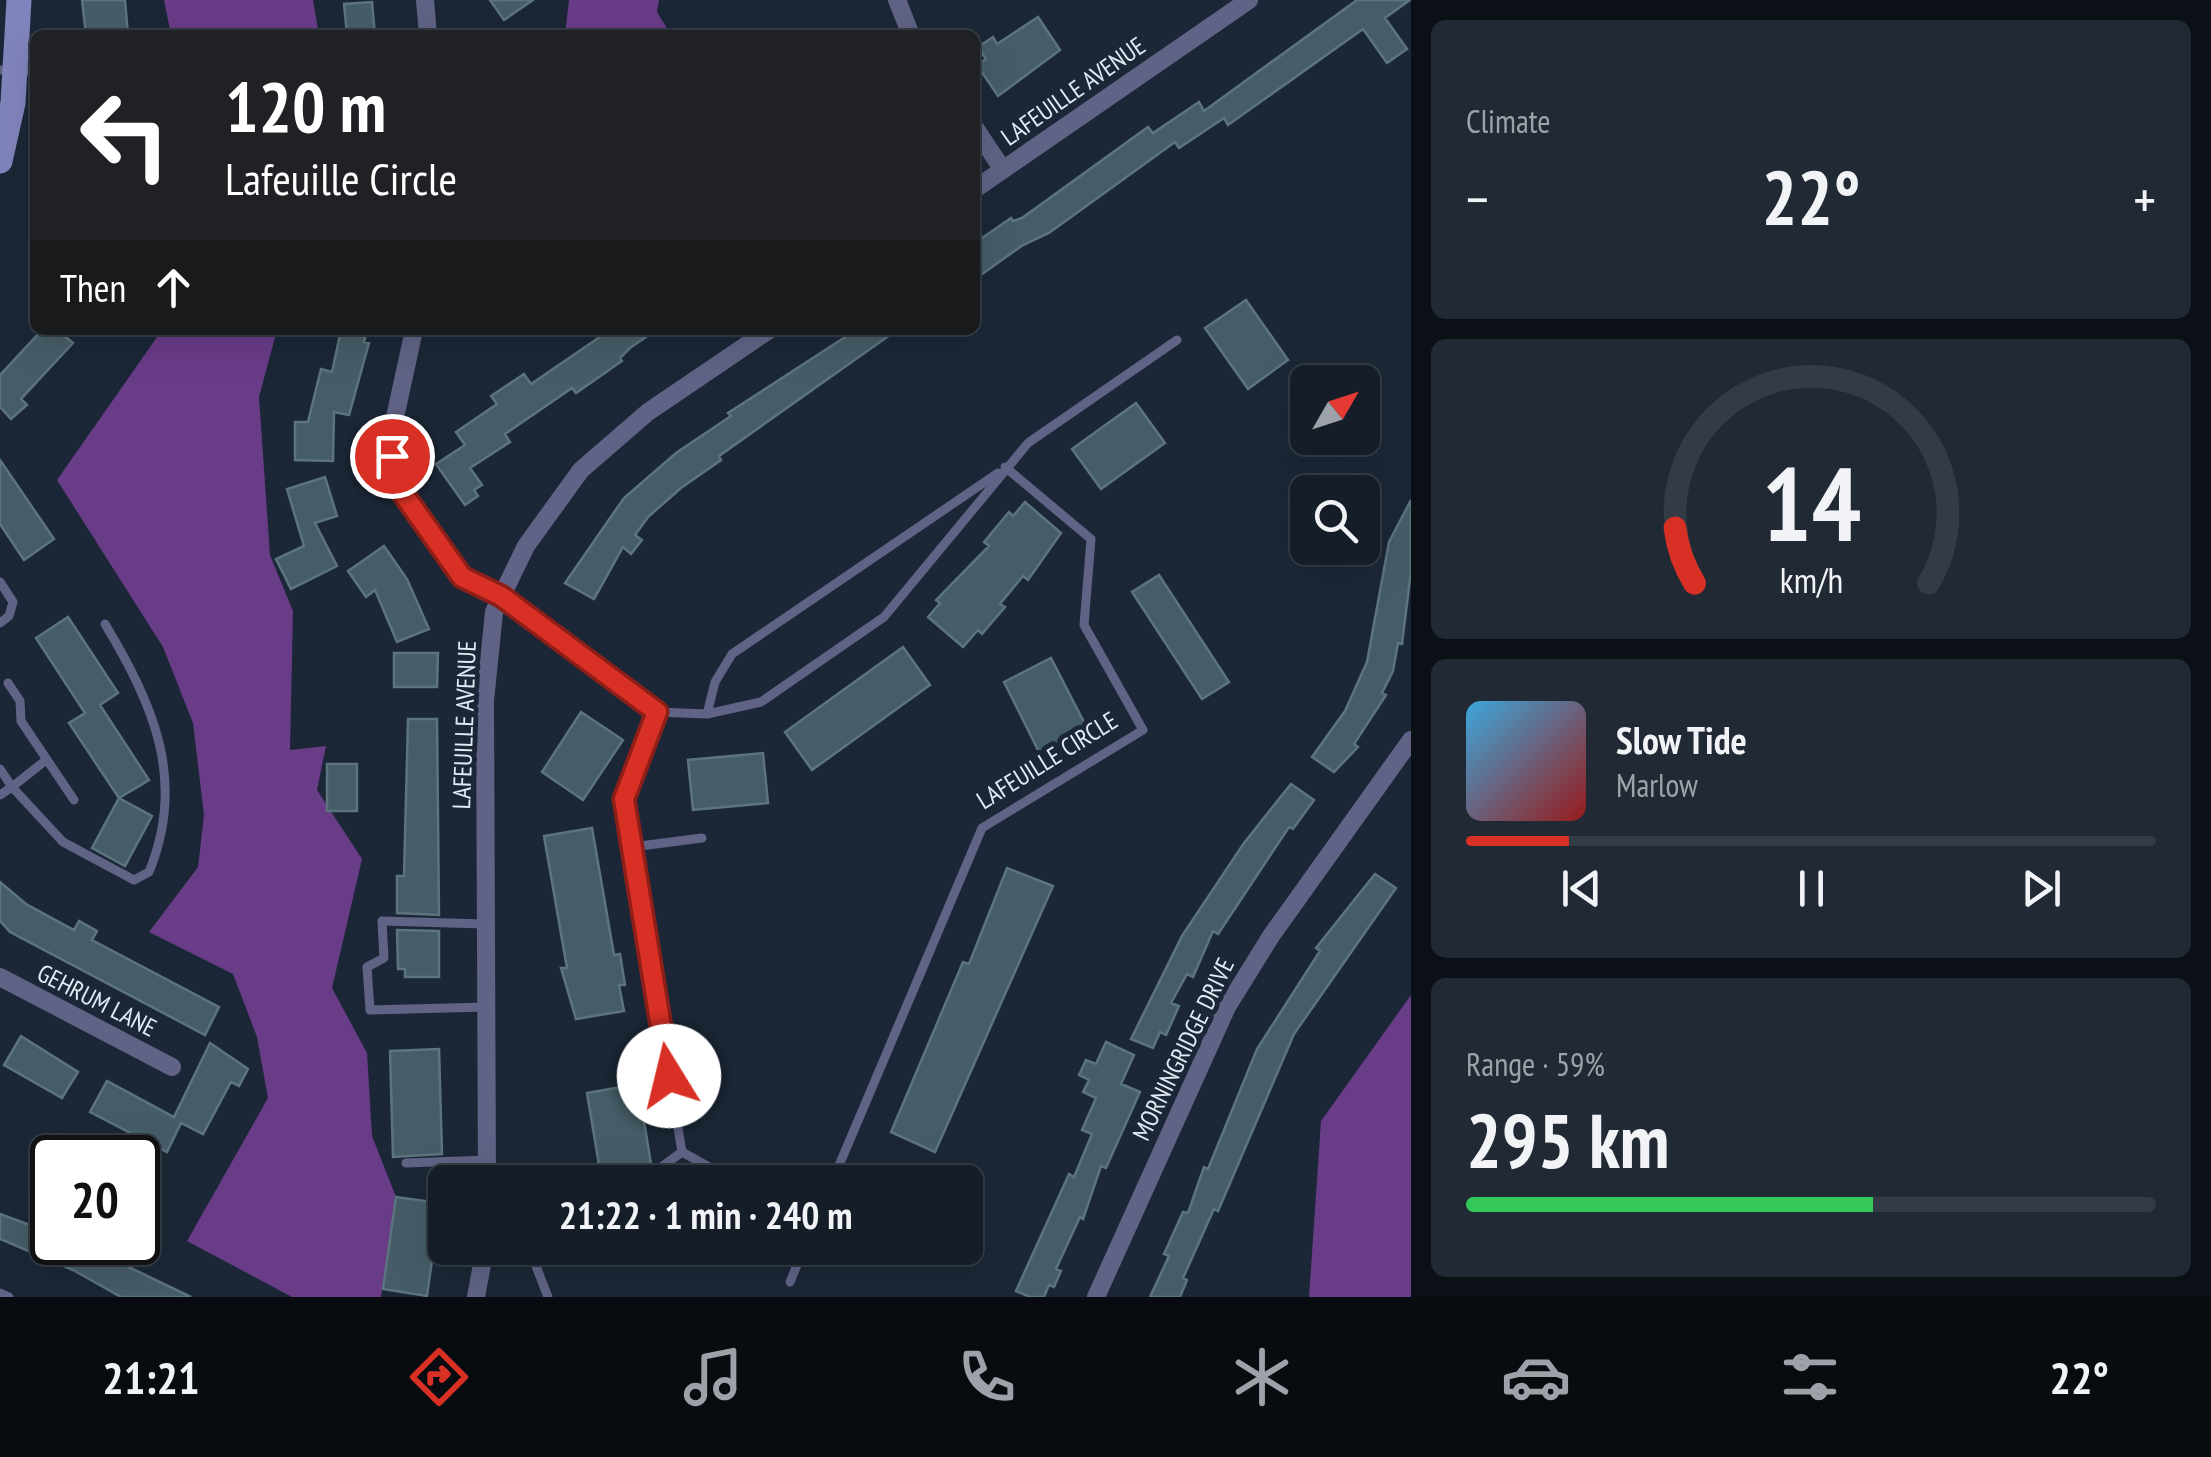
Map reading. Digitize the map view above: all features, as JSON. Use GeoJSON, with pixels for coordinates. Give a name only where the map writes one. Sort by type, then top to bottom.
{"type":"FeatureCollection","features":[{"type":"Feature","properties":{"kind":"main road"},"geometry":{"type":"LineString","coordinates":[[0,161],[17,71],[19,0]]}},
{"type":"Feature","properties":{"kind":"street"},"geometry":{"type":"LineString","coordinates":[[425,0],[428,30]]}},
{"type":"Feature","properties":{"kind":"street"},"geometry":{"type":"LineString","coordinates":[[897,0],[909,30]]}},
{"type":"Feature","properties":{"kind":"street","name":"LAFEUILLE AVENUE"},"geometry":{"type":"LineString","coordinates":[[980,186],[1249,0]]}},
{"type":"Feature","properties":{"kind":"street"},"geometry":{"type":"LineString","coordinates":[[980,136],[1003,170]]}},
{"type":"Feature","properties":{"kind":"street"},"geometry":{"type":"LineString","coordinates":[[413,335],[394,422],[396,474],[404,495],[462,577],[501,596],[657,712]]}},
{"type":"Feature","properties":{"kind":"street","name":"LAFEUILLE AVENUE"},"geometry":{"type":"LineString","coordinates":[[490,1165],[485,701],[494,612],[526,546],[581,470],[648,412],[762,335]]}},
{"type":"Feature","properties":{"kind":"street","name":"MORNINGRIDGE DRIVE"},"geometry":{"type":"LineString","coordinates":[[1096,1297],[1234,993],[1411,740]]}},
{"type":"Feature","properties":{"kind":"street","name":"GEHRUM LANE"},"geometry":{"type":"LineString","coordinates":[[0,977],[172,1067]]}},
{"type":"Feature","properties":{"kind":"street"},"geometry":{"type":"LineString","coordinates":[[476,1297],[482,1265]]}},
{"type":"Feature","properties":{"kind":"lane"},"geometry":{"type":"LineString","coordinates":[[682,1152],[624,799],[657,712],[708,714],[761,702],[884,618],[1028,443],[1177,340]]}},
{"type":"Feature","properties":{"kind":"lane"},"geometry":{"type":"LineString","coordinates":[[708,714],[715,682],[732,654],[1005,468]]}},
{"type":"Feature","properties":{"kind":"lane","name":"LAFEUILLE CIRCLE"},"geometry":{"type":"LineString","coordinates":[[839,1165],[982,828],[1143,730],[1084,625],[1092,539],[1005,468]]}},
{"type":"Feature","properties":{"kind":"lane"},"geometry":{"type":"LineString","coordinates":[[0,582],[12,602],[9,616],[0,623]]}},
{"type":"Feature","properties":{"kind":"lane"},"geometry":{"type":"LineString","coordinates":[[0,769],[63,842],[134,880],[149,872],[169,784],[153,721],[128,662],[105,624]]}},
{"type":"Feature","properties":{"kind":"lane"},"geometry":{"type":"LineString","coordinates":[[8,683],[20,701],[21,721],[74,800]]}},
{"type":"Feature","properties":{"kind":"lane"},"geometry":{"type":"LineString","coordinates":[[0,796],[46,760]]}},
{"type":"Feature","properties":{"kind":"lane"},"geometry":{"type":"LineString","coordinates":[[632,847],[702,838]]}},
{"type":"Feature","properties":{"kind":"lane"},"geometry":{"type":"LineString","coordinates":[[486,924],[382,921],[384,958],[368,967],[370,1010],[486,1007]]}},
{"type":"Feature","properties":{"kind":"lane"},"geometry":{"type":"LineString","coordinates":[[664,1165],[682,1152]]}},
{"type":"Feature","properties":{"kind":"lane"},"geometry":{"type":"LineString","coordinates":[[682,1152],[705,1165]]}},
{"type":"Feature","properties":{"kind":"lane"},"geometry":{"type":"LineString","coordinates":[[406,1163],[428,1166]]}},
{"type":"Feature","properties":{"kind":"lane"},"geometry":{"type":"LineString","coordinates":[[536,1265],[548,1297]]}},
{"type":"Feature","properties":{"kind":"lane"},"geometry":{"type":"LineString","coordinates":[[790,1282],[797,1265]]}},
{"type":"Feature","properties":{"kind":"lane"},"geometry":{"type":"LineString","coordinates":[[0,1293],[9,1297]]}},
{"type":"Feature","properties":{"kind":"shaded area"},"geometry":{"type":"Polygon","coordinates":[[[164,0],[313,0],[318,30],[170,30],[164,0]]]}},
{"type":"Feature","properties":{"kind":"shaded area"},"geometry":{"type":"Polygon","coordinates":[[[569,0],[659,0],[657,12],[668,30],[566,30],[569,0]]]}},
{"type":"Feature","properties":{"kind":"shaded area"},"geometry":{"type":"Polygon","coordinates":[[[158,335],[276,335],[259,397],[270,555],[293,611],[290,750],[326,746],[317,790],[362,859],[332,988],[367,1053],[372,1136],[396,1197],[381,1297],[292,1297],[187,1241],[268,1098],[257,1037],[233,974],[149,932],[198,867],[204,815],[193,723],[163,647],[57,480],[158,335]]]}},
{"type":"Feature","properties":{"kind":"shaded area"},"geometry":{"type":"Polygon","coordinates":[[[1411,995],[1411,1297],[1309,1297],[1321,1121],[1411,995]]]}},
{"type":"Feature","properties":{"kind":"building"},"geometry":{"type":"Polygon","coordinates":[[[82,0],[125,0],[128,30],[85,30],[82,0]]]}},
{"type":"Feature","properties":{"kind":"building"},"geometry":{"type":"Polygon","coordinates":[[[490,0],[533,0],[504,20],[490,0]]]}},
{"type":"Feature","properties":{"kind":"building"},"geometry":{"type":"Polygon","coordinates":[[[1357,0],[1410,0],[1385,18],[1407,49],[1387,63],[1363,29],[1228,125],[1224,118],[1179,148],[1175,142],[1049,233],[1023,245],[980,275],[980,240],[1011,218],[1022,218],[1148,127],[1153,133],[1199,102],[1204,111],[1357,0]]]}},
{"type":"Feature","properties":{"kind":"building"},"geometry":{"type":"Polygon","coordinates":[[[372,2],[375,30],[347,30],[344,4],[372,2]]]}},
{"type":"Feature","properties":{"kind":"building"},"geometry":{"type":"Polygon","coordinates":[[[1038,17],[1060,50],[998,96],[980,69],[980,63],[986,59],[980,46],[993,37],[997,44],[1038,17]]]}},
{"type":"Feature","properties":{"kind":"building"},"geometry":{"type":"Polygon","coordinates":[[[1246,300],[1288,360],[1248,389],[1205,328],[1246,300]]]}},
{"type":"Feature","properties":{"kind":"building"},"geometry":{"type":"Polygon","coordinates":[[[37,335],[63,335],[73,343],[21,399],[27,405],[11,419],[0,407],[0,375],[37,335]]]}},
{"type":"Feature","properties":{"kind":"building"},"geometry":{"type":"Polygon","coordinates":[[[340,335],[366,335],[364,342],[369,343],[349,415],[334,412],[333,461],[295,460],[295,422],[308,422],[321,369],[332,372],[340,335]]]}},
{"type":"Feature","properties":{"kind":"building"},"geometry":{"type":"Polygon","coordinates":[[[603,335],[649,335],[630,348],[620,358],[622,361],[576,393],[572,388],[505,434],[510,442],[470,468],[482,485],[474,490],[478,496],[465,505],[436,464],[465,445],[456,432],[497,404],[491,396],[524,374],[531,384],[603,335]]]}},
{"type":"Feature","properties":{"kind":"building"},"geometry":{"type":"Polygon","coordinates":[[[848,335],[890,335],[719,456],[721,460],[648,517],[635,535],[642,540],[631,554],[623,547],[594,599],[565,583],[624,498],[676,453],[731,416],[728,413],[848,335]]]}},
{"type":"Feature","properties":{"kind":"building"},"geometry":{"type":"Polygon","coordinates":[[[1136,403],[1165,443],[1101,489],[1072,449],[1136,403]]]}},
{"type":"Feature","properties":{"kind":"building"},"geometry":{"type":"Polygon","coordinates":[[[0,460],[54,539],[24,560],[0,524],[0,460]]]}},
{"type":"Feature","properties":{"kind":"building"},"geometry":{"type":"Polygon","coordinates":[[[325,477],[337,516],[315,523],[337,566],[291,589],[276,559],[304,546],[287,489],[325,477]]]}},
{"type":"Feature","properties":{"kind":"building"},"geometry":{"type":"Polygon","coordinates":[[[1411,500],[1411,571],[1402,644],[1398,643],[1393,671],[1382,693],[1386,695],[1354,744],[1358,747],[1334,772],[1312,757],[1345,711],[1367,662],[1389,542],[1411,500]]]}},
{"type":"Feature","properties":{"kind":"building"},"geometry":{"type":"Polygon","coordinates":[[[1025,502],[1061,533],[1028,580],[1023,576],[1000,604],[1005,607],[982,634],[978,630],[963,647],[928,617],[940,603],[936,600],[989,546],[984,542],[1009,512],[1013,516],[1025,502]]]}},
{"type":"Feature","properties":{"kind":"building"},"geometry":{"type":"Polygon","coordinates":[[[384,546],[407,579],[429,629],[397,642],[375,590],[366,597],[348,571],[384,546]]]}},
{"type":"Feature","properties":{"kind":"building"},"geometry":{"type":"Polygon","coordinates":[[[1159,575],[1229,682],[1202,699],[1132,592],[1159,575]]]}},
{"type":"Feature","properties":{"kind":"building"},"geometry":{"type":"Polygon","coordinates":[[[68,617],[118,693],[100,705],[149,780],[119,798],[69,723],[85,713],[36,638],[68,617]]]}},
{"type":"Feature","properties":{"kind":"building"},"geometry":{"type":"Polygon","coordinates":[[[903,647],[930,685],[812,770],[785,732],[903,647]]]}},
{"type":"Feature","properties":{"kind":"building"},"geometry":{"type":"Polygon","coordinates":[[[394,653],[438,653],[437,687],[394,687],[394,653]]]}},
{"type":"Feature","properties":{"kind":"building"},"geometry":{"type":"Polygon","coordinates":[[[1051,658],[1088,730],[1040,754],[1004,682],[1051,658]]]}},
{"type":"Feature","properties":{"kind":"building"},"geometry":{"type":"Polygon","coordinates":[[[581,712],[623,740],[583,800],[542,772],[581,712]]]}},
{"type":"Feature","properties":{"kind":"building"},"geometry":{"type":"Polygon","coordinates":[[[408,719],[437,719],[439,915],[397,913],[397,876],[404,876],[408,719]]]}},
{"type":"Feature","properties":{"kind":"building"},"geometry":{"type":"Polygon","coordinates":[[[763,753],[768,803],[693,810],[688,760],[763,753]]]}},
{"type":"Feature","properties":{"kind":"building"},"geometry":{"type":"Polygon","coordinates":[[[327,764],[357,764],[357,811],[327,811],[327,764]]]}},
{"type":"Feature","properties":{"kind":"building"},"geometry":{"type":"Polygon","coordinates":[[[1291,784],[1314,800],[1293,829],[1289,827],[1218,934],[1213,931],[1193,977],[1187,974],[1171,1003],[1179,1006],[1166,1035],[1160,1032],[1153,1048],[1131,1039],[1182,936],[1244,843],[1291,784]]]}},
{"type":"Feature","properties":{"kind":"building"},"geometry":{"type":"Polygon","coordinates":[[[119,798],[152,816],[125,866],[92,848],[119,798]]]}},
{"type":"Feature","properties":{"kind":"building"},"geometry":{"type":"Polygon","coordinates":[[[592,828],[614,955],[620,954],[625,985],[619,985],[624,1011],[576,1019],[561,968],[567,968],[544,836],[592,828]]]}},
{"type":"Feature","properties":{"kind":"building"},"geometry":{"type":"Polygon","coordinates":[[[1007,868],[1053,886],[935,1152],[891,1132],[963,962],[969,964],[1007,868]]]}},
{"type":"Feature","properties":{"kind":"building"},"geometry":{"type":"Polygon","coordinates":[[[1375,874],[1396,888],[1294,1034],[1218,1211],[1214,1209],[1183,1278],[1187,1280],[1180,1297],[1150,1297],[1169,1256],[1164,1254],[1183,1212],[1188,1213],[1204,1167],[1208,1169],[1257,1049],[1320,951],[1316,948],[1375,874]]]}},
{"type":"Feature","properties":{"kind":"building"},"geometry":{"type":"Polygon","coordinates":[[[0,882],[26,904],[74,930],[79,921],[97,931],[92,940],[219,1007],[205,1035],[10,932],[0,921],[0,882]]]}},
{"type":"Feature","properties":{"kind":"building"},"geometry":{"type":"Polygon","coordinates":[[[397,930],[439,931],[439,977],[405,977],[405,969],[398,969],[397,930]]]}},
{"type":"Feature","properties":{"kind":"building"},"geometry":{"type":"Polygon","coordinates":[[[21,1036],[78,1072],[62,1098],[4,1065],[21,1036]]]}},
{"type":"Feature","properties":{"kind":"building"},"geometry":{"type":"Polygon","coordinates":[[[1106,1042],[1134,1055],[1121,1084],[1140,1092],[1106,1168],[1101,1166],[1083,1219],[1080,1217],[1056,1269],[1061,1271],[1054,1287],[1049,1285],[1044,1297],[1030,1297],[1016,1291],[1069,1174],[1074,1177],[1092,1134],[1082,1130],[1096,1098],[1083,1092],[1089,1080],[1079,1075],[1086,1060],[1096,1064],[1106,1042]]]}},
{"type":"Feature","properties":{"kind":"building"},"geometry":{"type":"Polygon","coordinates":[[[210,1043],[248,1069],[239,1086],[231,1082],[203,1134],[181,1123],[167,1152],[160,1148],[160,1135],[134,1135],[90,1112],[107,1081],[174,1117],[210,1043]]]}},
{"type":"Feature","properties":{"kind":"building"},"geometry":{"type":"Polygon","coordinates":[[[439,1049],[442,1154],[393,1157],[390,1051],[439,1049]]]}},
{"type":"Feature","properties":{"kind":"building"},"geometry":{"type":"Polygon","coordinates":[[[638,1084],[651,1164],[599,1165],[587,1093],[638,1084]]]}},
{"type":"Feature","properties":{"kind":"building"},"geometry":{"type":"Polygon","coordinates":[[[396,1197],[428,1201],[428,1265],[431,1265],[427,1296],[383,1289],[396,1197]]]}},
{"type":"Feature","properties":{"kind":"building"},"geometry":{"type":"Polygon","coordinates":[[[0,1214],[30,1225],[30,1252],[0,1239],[0,1214]]]}},
{"type":"Feature","properties":{"kind":"building"},"geometry":{"type":"Polygon","coordinates":[[[61,1265],[125,1265],[191,1297],[121,1297],[61,1265]]]}},
{"type":"Feature","properties":{"kind":"route"},"geometry":{"type":"LineString","coordinates":[[392,456],[404,495],[462,577],[501,596],[657,712],[624,799],[669,1076]]}}]}
